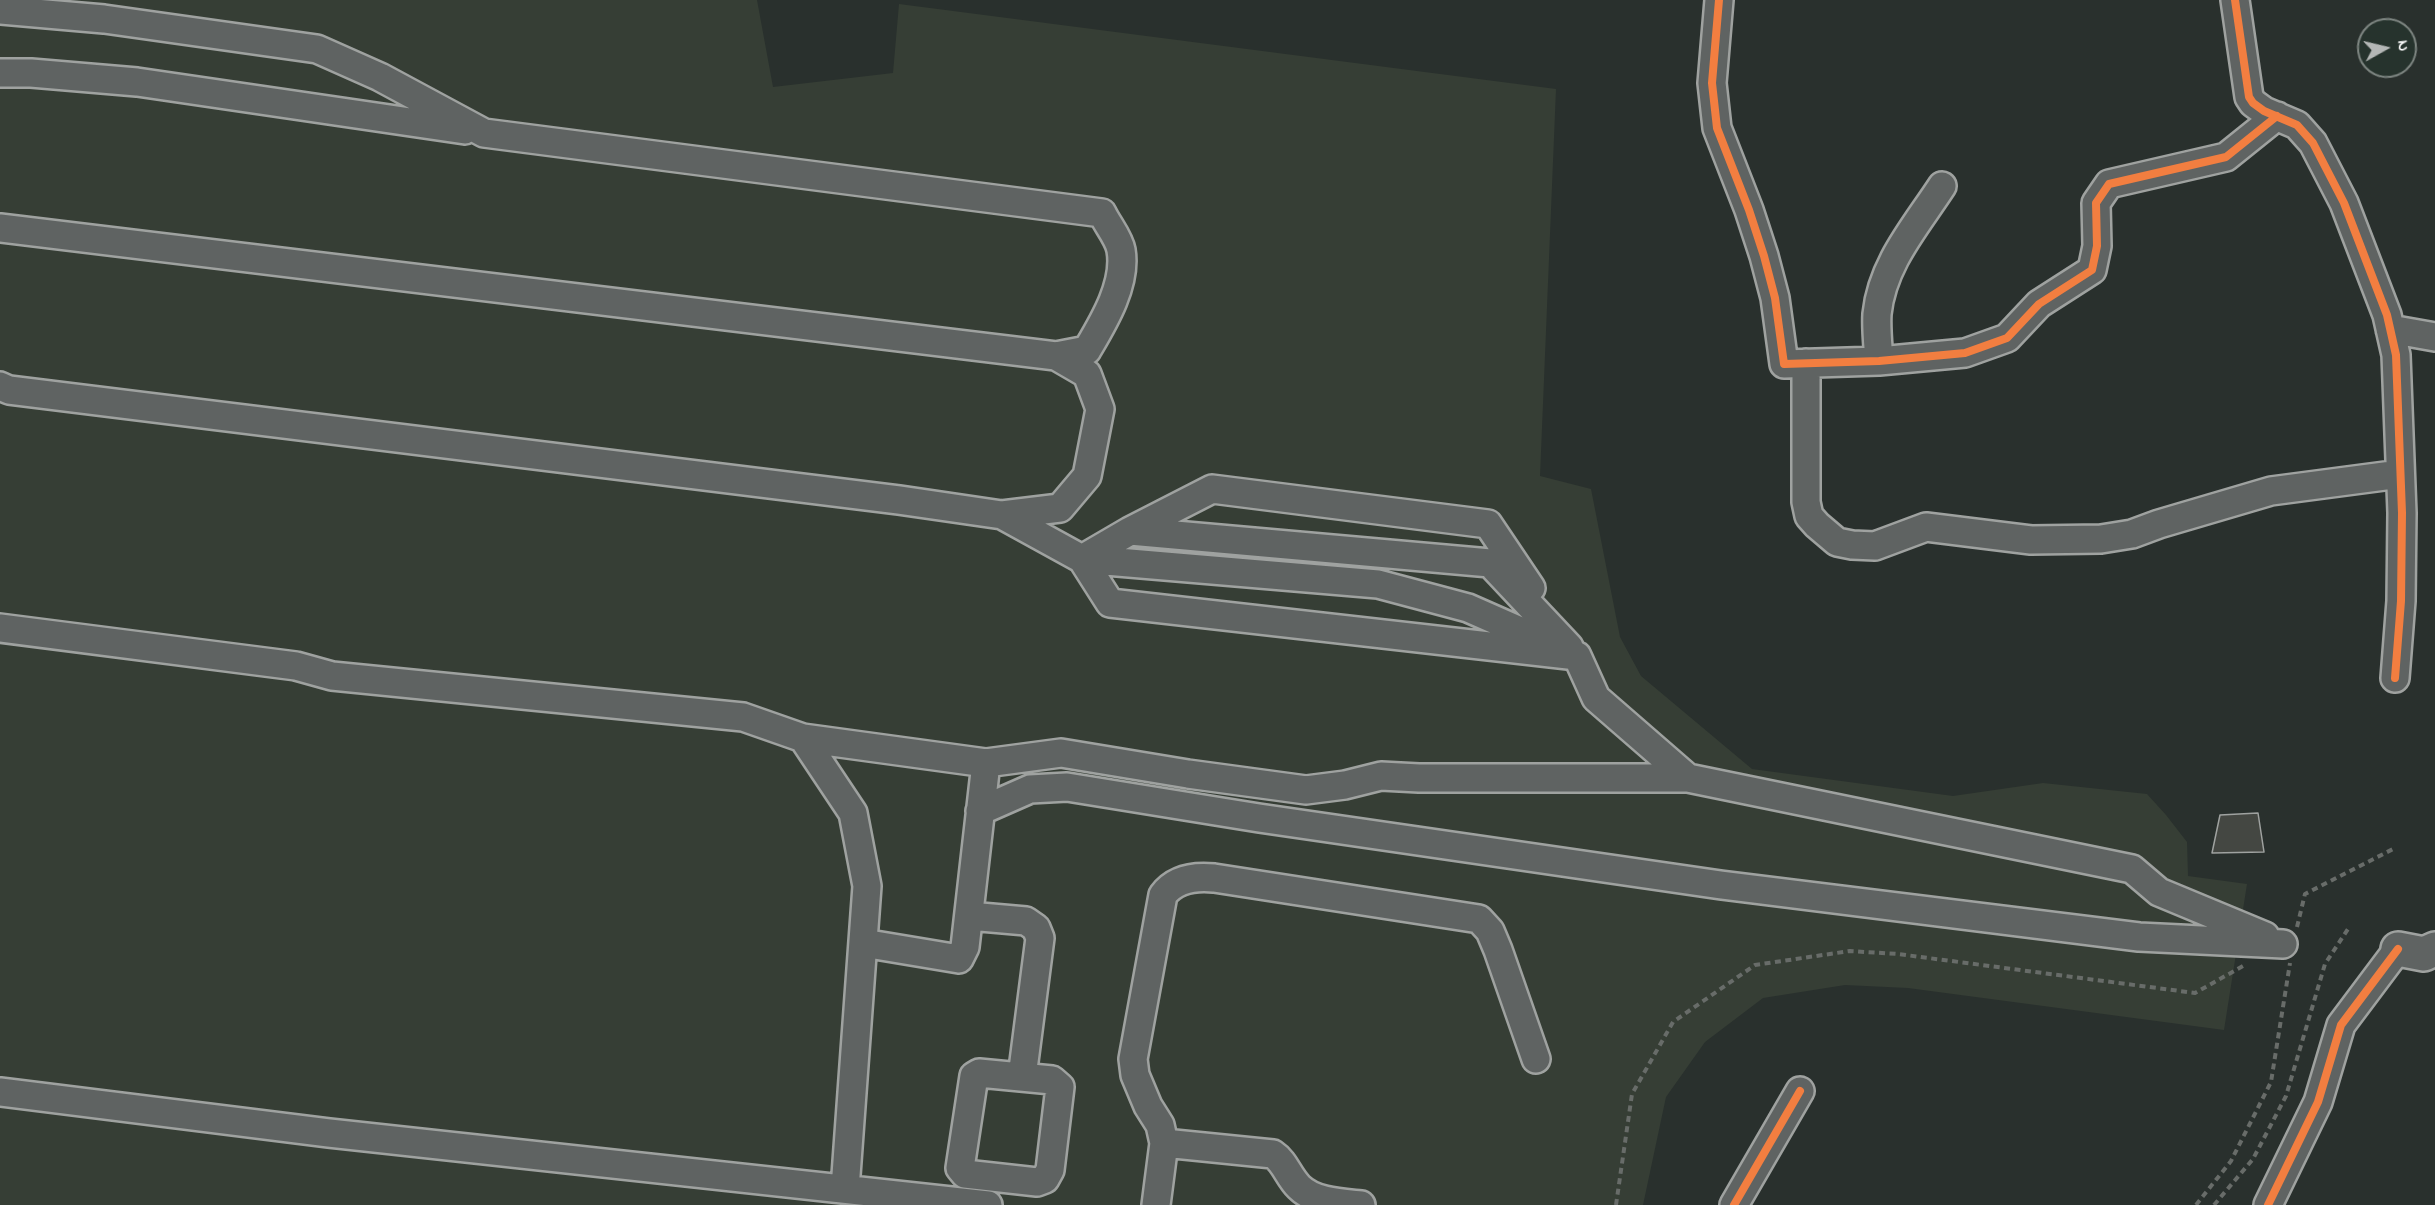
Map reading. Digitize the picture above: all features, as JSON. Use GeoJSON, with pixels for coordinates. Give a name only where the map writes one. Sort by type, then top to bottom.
{"type":"FeatureCollection","features":[{"type":"Feature","properties":{"kind":"highway"},"geometry":{"type":"LineString","coordinates":[[2398,949],[2424,954],[2435,949]]}},
{"type":"Feature","properties":{"kind":"street"},"geometry":{"type":"LineString","coordinates":[[1719,0],[1712,83],[1718,128],[1764,256],[1775,297],[1784,364],[1879,361],[1965,353],[2007,338],[2039,304],[2092,270],[2097,246],[2096,203],[2109,184],[2226,157],[2277,116]]}},
{"type":"Feature","properties":{"kind":"street"},"geometry":{"type":"LineString","coordinates":[[2235,0],[2249,97],[2253,103],[2287,119],[2304,132],[2324,160],[2369,268],[2390,329],[2396,355],[2400,474],[2401,601],[2395,678]]}},
{"type":"Feature","properties":{"kind":"street"},"geometry":{"type":"LineString","coordinates":[[0,10],[104,19],[318,49],[380,77],[484,133]]}},
{"type":"Feature","properties":{"kind":"street"},"geometry":{"type":"LineString","coordinates":[[0,73],[31,73],[137,82],[484,133],[1102,213],[1121,250],[1119,280],[1107,316],[1087,351],[1056,356],[2,228]]}},
{"type":"Feature","properties":{"kind":"street"},"geometry":{"type":"LineString","coordinates":[[1879,361],[1877,314],[1883,286],[1899,250],[1942,186]]}},
{"type":"Feature","properties":{"kind":"street"},"geometry":{"type":"LineString","coordinates":[[2390,329],[2435,337]]}},
{"type":"Feature","properties":{"kind":"street"},"geometry":{"type":"LineString","coordinates":[[3,388],[875,497],[1002,515],[1060,508],[1087,476],[1100,408],[1087,374],[1056,356]]}},
{"type":"Feature","properties":{"kind":"street"},"geometry":{"type":"LineString","coordinates":[[1806,363],[1806,502],[1809,516],[1837,542],[1875,546],[1926,527],[2031,540],[2101,539],[2132,534],[2271,491],[2400,474]]}},
{"type":"Feature","properties":{"kind":"street"},"geometry":{"type":"LineString","coordinates":[[1082,559],[1130,531],[1212,489],[1488,524],[1577,656],[1596,698],[1688,777]]}},
{"type":"Feature","properties":{"kind":"street"},"geometry":{"type":"LineString","coordinates":[[1002,515],[1082,559],[1378,584],[1468,608],[1577,656]]}},
{"type":"Feature","properties":{"kind":"street"},"geometry":{"type":"LineString","coordinates":[[1130,531],[1490,563],[1577,656]]}},
{"type":"Feature","properties":{"kind":"street"},"geometry":{"type":"LineString","coordinates":[[1082,559],[1110,603],[1577,656]]}},
{"type":"Feature","properties":{"kind":"street"},"geometry":{"type":"LineString","coordinates":[[0,628],[296,666],[332,676],[743,717],[803,738],[986,763],[1061,753],[1305,790],[1345,785],[1381,776],[1419,778],[1688,777],[2132,869],[2159,892],[2283,944],[2139,937],[1744,888],[1259,818],[1067,787],[1030,789],[980,811]]}},
{"type":"Feature","properties":{"kind":"street"},"geometry":{"type":"LineString","coordinates":[[803,738],[853,813],[867,886],[845,1189]]}},
{"type":"Feature","properties":{"kind":"street"},"geometry":{"type":"LineString","coordinates":[[863,944],[959,959],[965,947],[986,763]]}},
{"type":"Feature","properties":{"kind":"street"},"geometry":{"type":"LineString","coordinates":[[1156,1205],[1164,1143],[1160,1125],[1148,1106],[1135,1075],[1133,1059],[1163,895],[1170,885],[1182,880],[1214,878],[1479,919],[1490,931],[1498,950],[1536,1059]]}},
{"type":"Feature","properties":{"kind":"street"},"geometry":{"type":"LineString","coordinates":[[969,916],[1026,921],[1036,928],[1040,938],[1022,1077]]}},
{"type":"Feature","properties":{"kind":"street"},"geometry":{"type":"LineString","coordinates":[[2268,1205],[2318,1102],[2342,1025],[2398,949]]}},
{"type":"Feature","properties":{"kind":"street"},"geometry":{"type":"LineString","coordinates":[[979,1073],[1022,1077],[1053,1080],[1060,1087],[1050,1170],[1045,1179],[1037,1182],[965,1174],[960,1168],[974,1076],[979,1073]]}},
{"type":"Feature","properties":{"kind":"street"},"geometry":{"type":"LineString","coordinates":[[1734,1205],[1800,1091]]}},
{"type":"Feature","properties":{"kind":"street"},"geometry":{"type":"LineString","coordinates":[[0,1092],[329,1133],[845,1189],[885,1199],[987,1205],[989,1176]]}},
{"type":"Feature","properties":{"kind":"street"},"geometry":{"type":"LineString","coordinates":[[1164,1143],[1273,1154],[1283,1161],[1289,1174],[1306,1193],[1318,1198],[1361,1205]]}},
{"type":"Feature","properties":{"kind":"path"},"geometry":{"type":"LineString","coordinates":[[2295,935],[2305,894],[2395,848]]}},
{"type":"Feature","properties":{"kind":"path"},"geometry":{"type":"LineString","coordinates":[[2214,1205],[2253,1159],[2286,1096],[2325,964],[2348,929]]}},
{"type":"Feature","properties":{"kind":"path"},"geometry":{"type":"LineString","coordinates":[[1616,1205],[1632,1094],[1638,1083],[1674,1022],[1755,965],[1859,951],[1898,954],[2195,993],[2244,966]]}},
{"type":"Feature","properties":{"kind":"path"},"geometry":{"type":"LineString","coordinates":[[2196,1205],[2231,1161],[2271,1082],[2291,958]]}},
{"type":"Feature","properties":{"kind":"shaded area"},"geometry":{"type":"Polygon","coordinates":[[[0,0],[757,0],[773,87],[893,73],[899,4],[1556,89],[1540,476],[1591,489],[1620,637],[1641,676],[1752,769],[1953,796],[2043,783],[2147,794],[2187,842],[2188,876],[2247,884],[2224,1030],[1908,988],[1845,985],[1763,998],[1705,1042],[1666,1097],[1643,1205],[0,1205],[0,0]]]}},
{"type":"Feature","properties":{"kind":"building"},"geometry":{"type":"Polygon","coordinates":[[[2258,813],[2264,852],[2212,853],[2220,815],[2258,813]]]}},
{"type":"Feature","properties":{"kind":"cycle path"},"geometry":{"type":"LineString","coordinates":[[1719,0],[1712,83],[1717,128],[1764,256],[1775,298],[1784,364],[1879,361],[1965,353],[2007,338],[2039,304],[2092,270],[2097,246],[2096,203],[2109,184],[2226,157],[2277,116]]}},
{"type":"Feature","properties":{"kind":"cycle path"},"geometry":{"type":"LineString","coordinates":[[2235,0],[2249,97],[2264,111],[2297,125],[2313,143],[2344,203],[2387,315],[2396,355],[2402,513],[2401,601],[2395,678]]}},
{"type":"Feature","properties":{"kind":"cycle path"},"geometry":{"type":"LineString","coordinates":[[2268,1205],[2318,1102],[2341,1025],[2398,949]]}},
{"type":"Feature","properties":{"kind":"cycle path"},"geometry":{"type":"LineString","coordinates":[[1734,1205],[1800,1091]]}}]}
